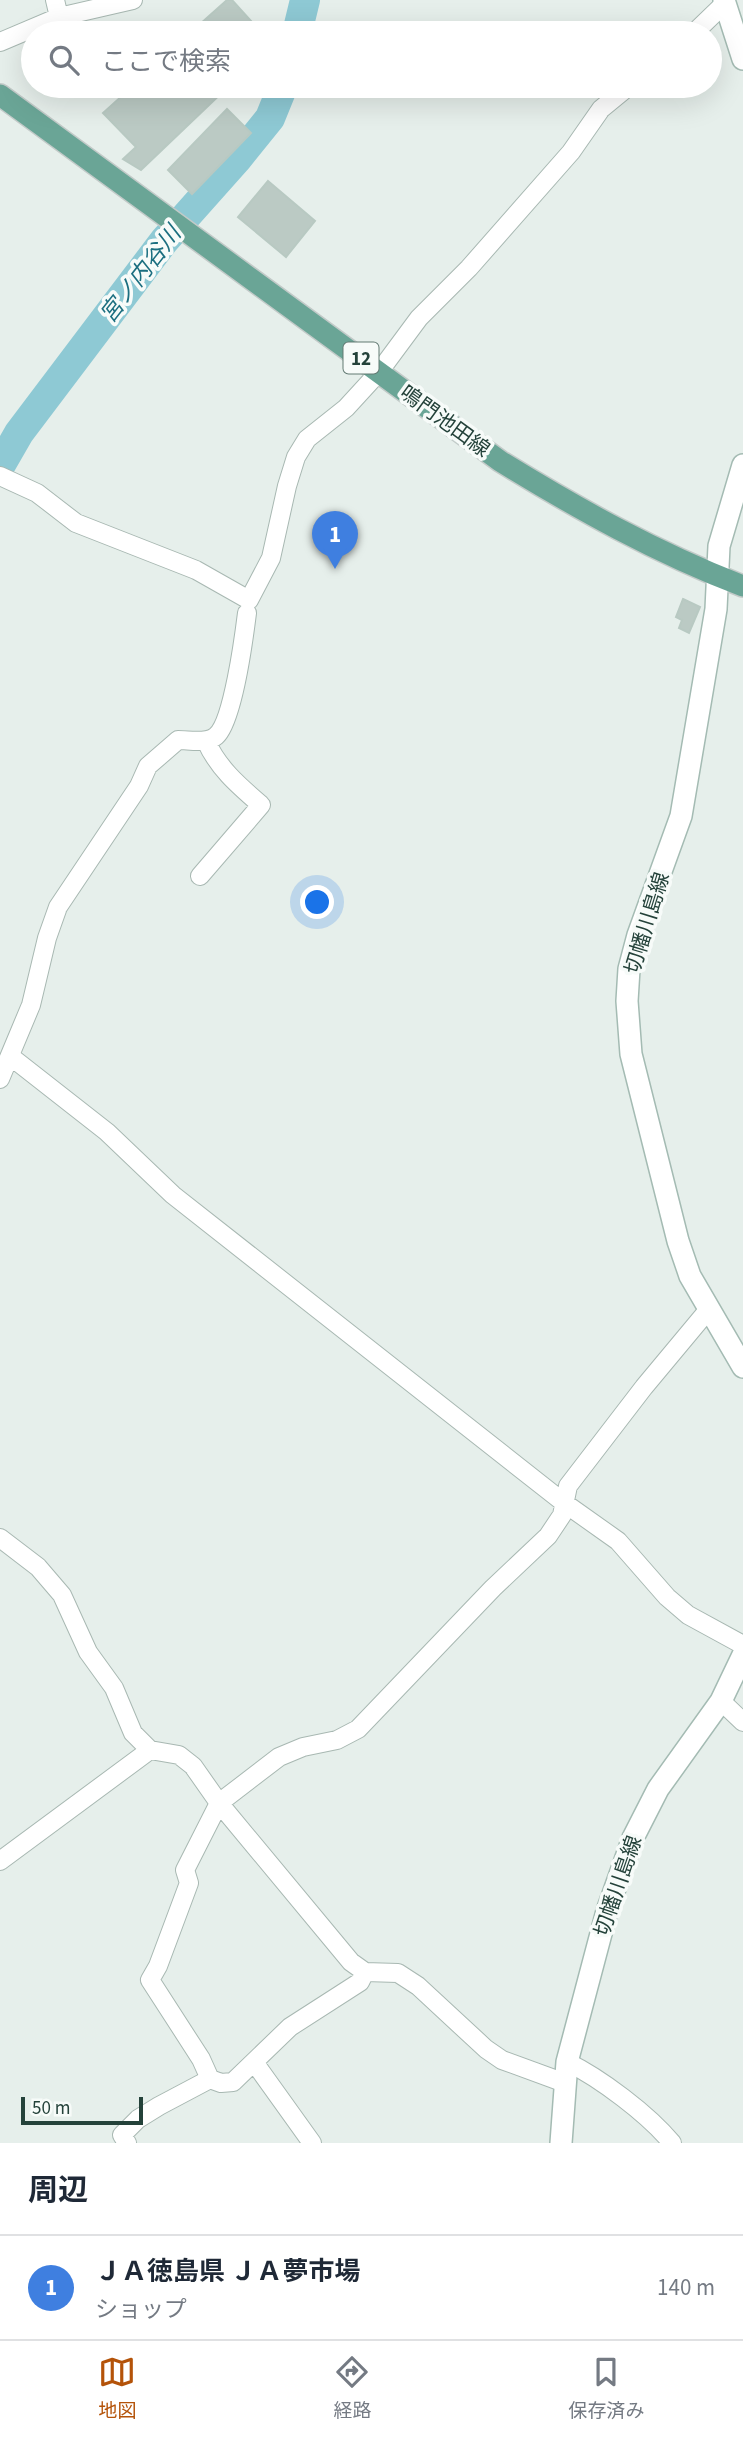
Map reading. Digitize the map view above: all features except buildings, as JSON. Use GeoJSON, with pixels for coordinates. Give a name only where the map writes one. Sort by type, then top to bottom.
{"type":"FeatureCollection","features":[{"type":"Feature","properties":{"kind":"main road"},"geometry":{"type":"LineString","coordinates":[[724,2],[743,59]]}},
{"type":"Feature","properties":{"kind":"main road","name":"鳴門池田線"},"geometry":{"type":"LineString","coordinates":[[0,95],[500,461],[567,502],[681,562],[743,586]]}},
{"type":"Feature","properties":{"kind":"main road","name":"切幡川島線"},"geometry":{"type":"LineString","coordinates":[[743,465],[719,546],[716,608],[681,816],[638,935],[629,969],[627,1001],[631,1054],[660,1173],[690,1276],[743,1367]]}},
{"type":"Feature","properties":{"kind":"main road","name":"切幡川島線"},"geometry":{"type":"LineString","coordinates":[[561,2143],[566,2072],[607,1911],[633,1838],[658,1789],[721,1701],[743,1656]]}},
{"type":"Feature","properties":{"kind":"street"},"geometry":{"type":"LineString","coordinates":[[35,21],[57,8],[133,0]]}},
{"type":"Feature","properties":{"kind":"street"},"geometry":{"type":"LineString","coordinates":[[706,21],[724,2]]}},
{"type":"Feature","properties":{"kind":"street"},"geometry":{"type":"LineString","coordinates":[[0,42],[21,29]]}},
{"type":"Feature","properties":{"kind":"street"},"geometry":{"type":"LineString","coordinates":[[0,476],[37,493],[76,523],[196,570],[249,600],[271,558],[287,486],[307,439],[346,408],[379,372],[419,318],[469,268],[571,152],[601,109],[614,98]]}},
{"type":"Feature","properties":{"kind":"street"},"geometry":{"type":"LineString","coordinates":[[0,1079],[31,1006],[47,938],[58,907],[77,876],[139,786],[148,766],[178,740],[206,741],[216,737],[224,726],[241,661],[247,613]]}},
{"type":"Feature","properties":{"kind":"street"},"geometry":{"type":"LineString","coordinates":[[200,876],[261,804],[229,777],[213,756],[206,741]]}},
{"type":"Feature","properties":{"kind":"street"},"geometry":{"type":"LineString","coordinates":[[10,1056],[107,1132],[183,1203],[564,1502],[618,1541],[667,1597],[688,1615],[743,1645]]}},
{"type":"Feature","properties":{"kind":"street"},"geometry":{"type":"LineString","coordinates":[[365,1972],[360,1982],[289,2027],[233,2082],[221,2083],[211,2079],[150,1980],[190,1883],[185,1870],[219,1803],[279,1758],[303,1747],[337,1740],[358,1729],[493,1588],[548,1536],[562,1515],[568,1486],[644,1387],[709,1310]]}},
{"type":"Feature","properties":{"kind":"street"},"geometry":{"type":"LineString","coordinates":[[0,1538],[38,1567],[62,1595],[88,1652],[114,1688],[134,1732],[150,1750],[179,1755],[193,1766],[219,1803],[351,1962],[365,1972],[398,1973],[418,1986],[485,2049],[502,2060],[566,2072],[582,2069],[657,2125],[672,2143]]}},
{"type":"Feature","properties":{"kind":"street"},"geometry":{"type":"LineString","coordinates":[[721,1701],[743,1722]]}},
{"type":"Feature","properties":{"kind":"street"},"geometry":{"type":"LineString","coordinates":[[0,1861],[150,1750]]}},
{"type":"Feature","properties":{"kind":"street"},"geometry":{"type":"LineString","coordinates":[[254,2062],[312,2143]]}},
{"type":"Feature","properties":{"kind":"street"},"geometry":{"type":"LineString","coordinates":[[127,2143],[122,2135],[138,2119],[211,2079]]}},
{"type":"Feature","properties":{"kind":"waterway","name":"宮ノ内谷川"},"geometry":{"type":"LineString","coordinates":[[300,21],[305,0]]}},
{"type":"Feature","properties":{"kind":"waterway","name":"宮ノ内谷川"},"geometry":{"type":"LineString","coordinates":[[0,466],[19,433],[164,241],[270,118],[278,98]]}},
{"type":"Feature","properties":{"kind":"place","name":"ＪＡ徳島県 ＪＡ夢市場"},"geometry":{"type":"Point","coordinates":[335,569]}}]}
